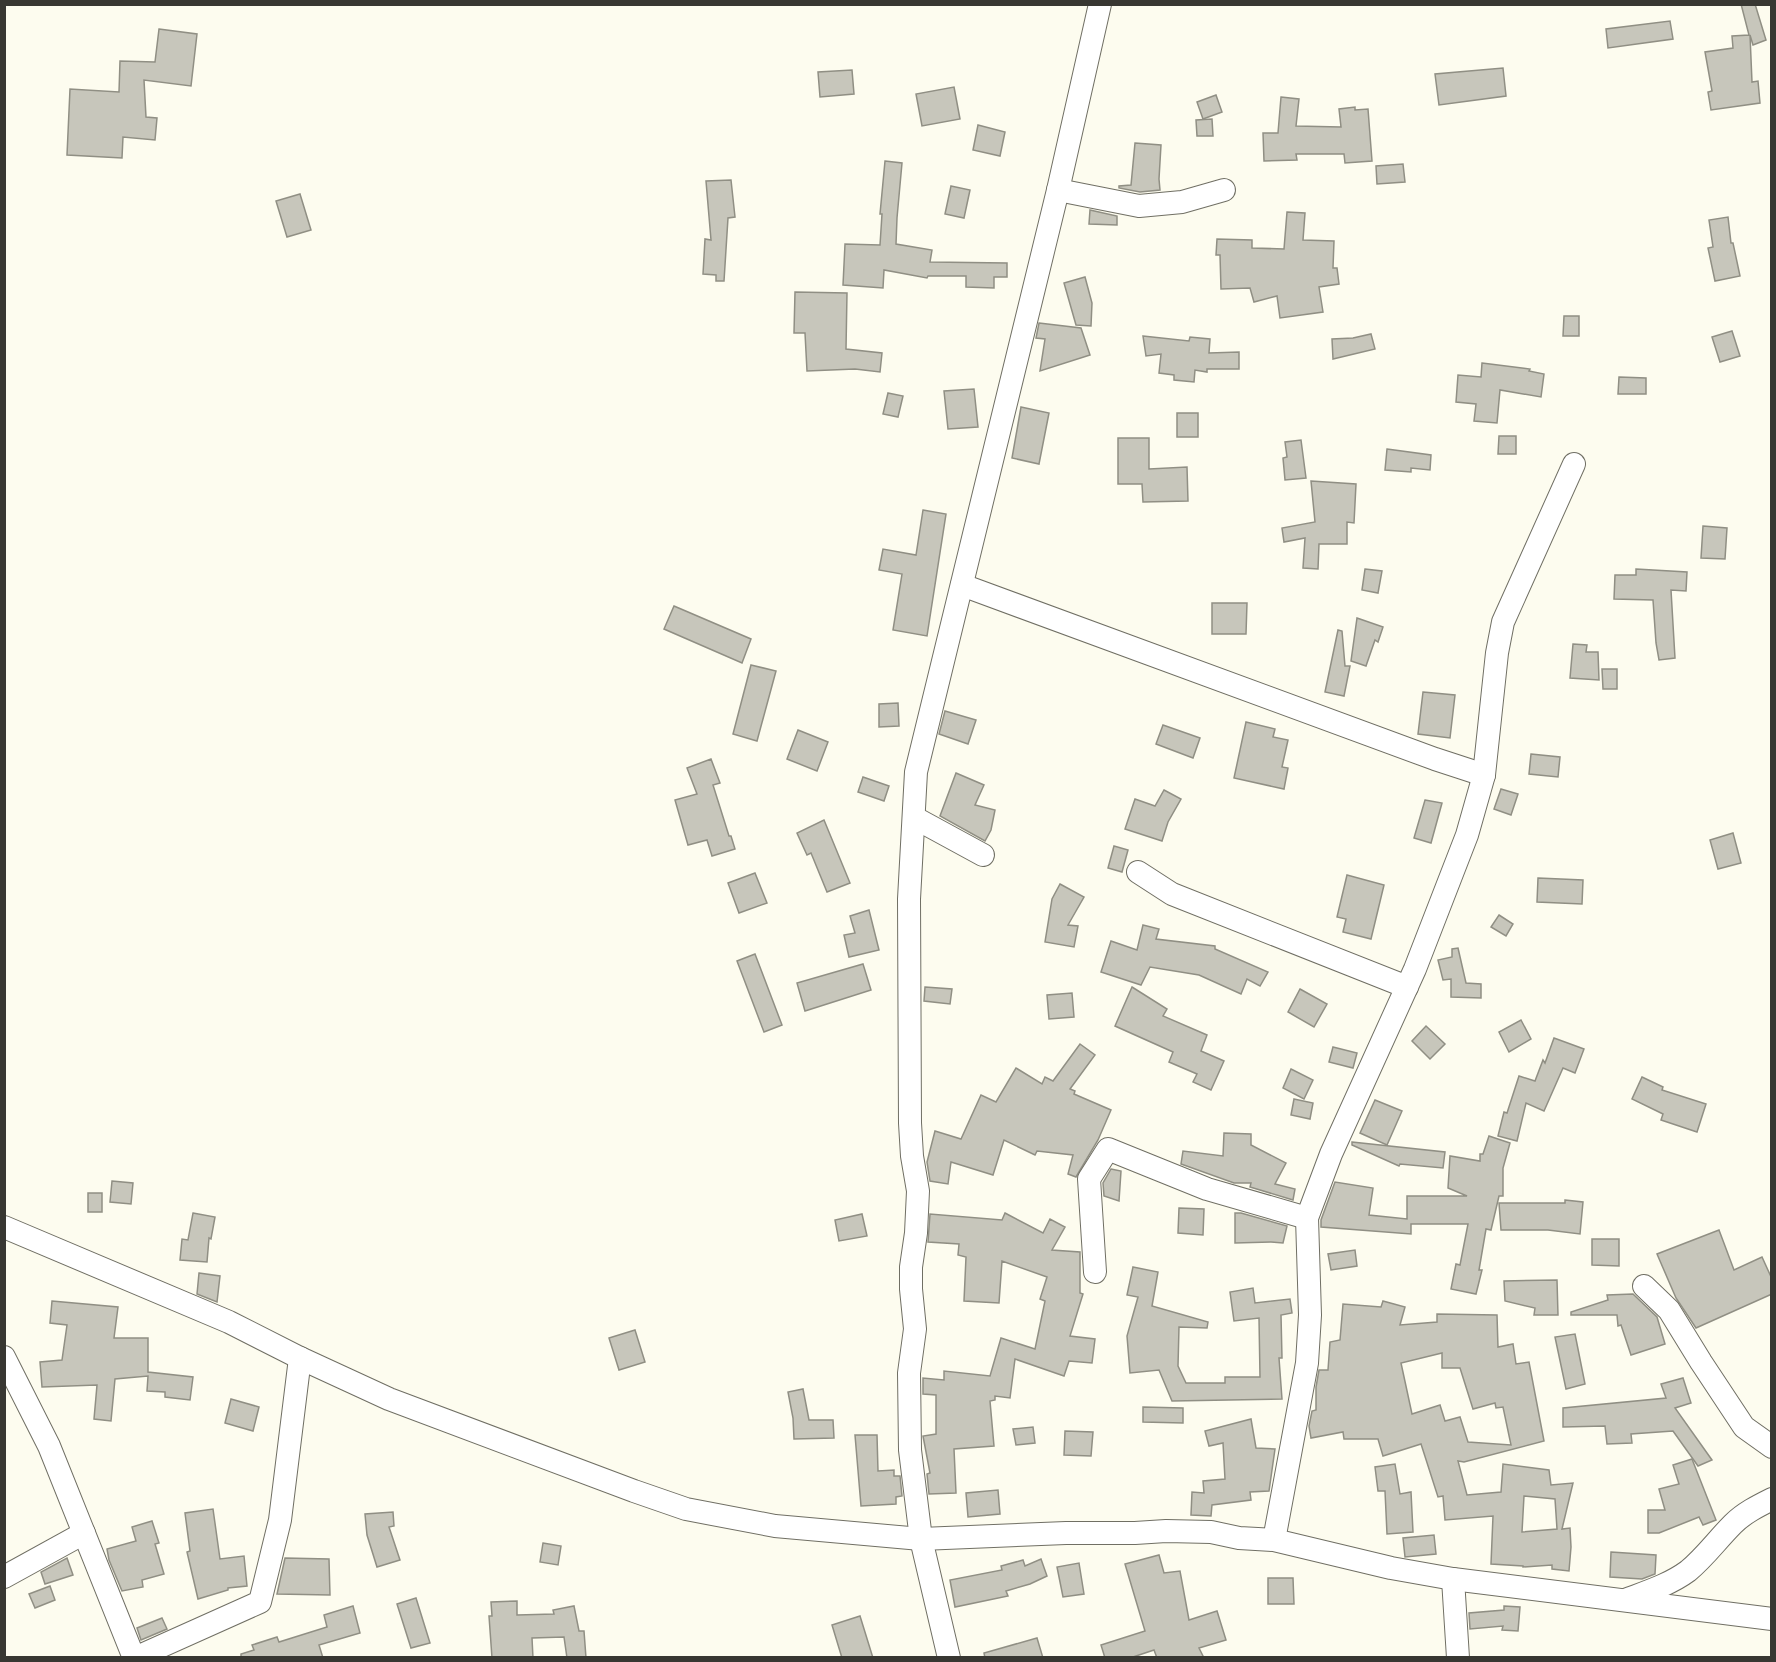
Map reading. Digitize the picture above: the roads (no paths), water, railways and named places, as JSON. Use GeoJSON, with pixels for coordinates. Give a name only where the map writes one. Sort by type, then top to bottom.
{"type":"FeatureCollection","features":[{"type":"Feature","properties":{"kind":"street"},"geometry":{"type":"LineString","coordinates":[[949,1658],[921,1539],[910,1439],[909,1373],[915,1329],[911,1267],[916,1233],[918,1191],[909,1123],[909,899],[916,772],[1058,190],[1100,4]]}},
{"type":"Feature","properties":{"kind":"street"},"geometry":{"type":"LineString","coordinates":[[1058,190],[1139,206],[1182,202],[1224,190]]}},
{"type":"Feature","properties":{"kind":"street"},"geometry":{"type":"LineString","coordinates":[[1274,1540],[1307,1364],[1310,1315],[1307,1218],[1331,1154],[1407,987],[1467,835],[1485,775],[1497,653],[1503,622],[1574,464]]}},
{"type":"Feature","properties":{"kind":"street"},"geometry":{"type":"LineString","coordinates":[[962,585],[1435,759],[1485,775]]}},
{"type":"Feature","properties":{"kind":"street"},"geometry":{"type":"LineString","coordinates":[[915,818],[983,855]]}},
{"type":"Feature","properties":{"kind":"street"},"geometry":{"type":"LineString","coordinates":[[1138,872],[1172,894],[1407,987]]}},
{"type":"Feature","properties":{"kind":"street"},"geometry":{"type":"LineString","coordinates":[[1095,1272],[1089,1179],[1108,1149],[1207,1189],[1307,1218]]}},
{"type":"Feature","properties":{"kind":"street"},"geometry":{"type":"LineString","coordinates":[[4,1227],[228,1322],[389,1399],[686,1509],[775,1526],[921,1539],[1066,1533],[1211,1532],[1239,1538],[1274,1540],[1391,1568],[1453,1579],[1772,1620]]}},
{"type":"Feature","properties":{"kind":"street"},"geometry":{"type":"LineString","coordinates":[[1644,1286],[1670,1310],[1744,1427],[1772,1448]]}},
{"type":"Feature","properties":{"kind":"street"},"geometry":{"type":"LineString","coordinates":[[4,1357],[49,1446],[134,1658],[260,1602],[280,1520],[300,1358]]}},
{"type":"Feature","properties":{"kind":"street"},"geometry":{"type":"LineString","coordinates":[[1622,1601],[1664,1585],[1686,1572],[1705,1556],[1735,1522],[1756,1506],[1772,1499]]}},
{"type":"Feature","properties":{"kind":"street"},"geometry":{"type":"LineString","coordinates":[[4,1577],[84,1533]]}},
{"type":"Feature","properties":{"kind":"street"},"geometry":{"type":"LineString","coordinates":[[1453,1579],[1458,1658]]}}]}
